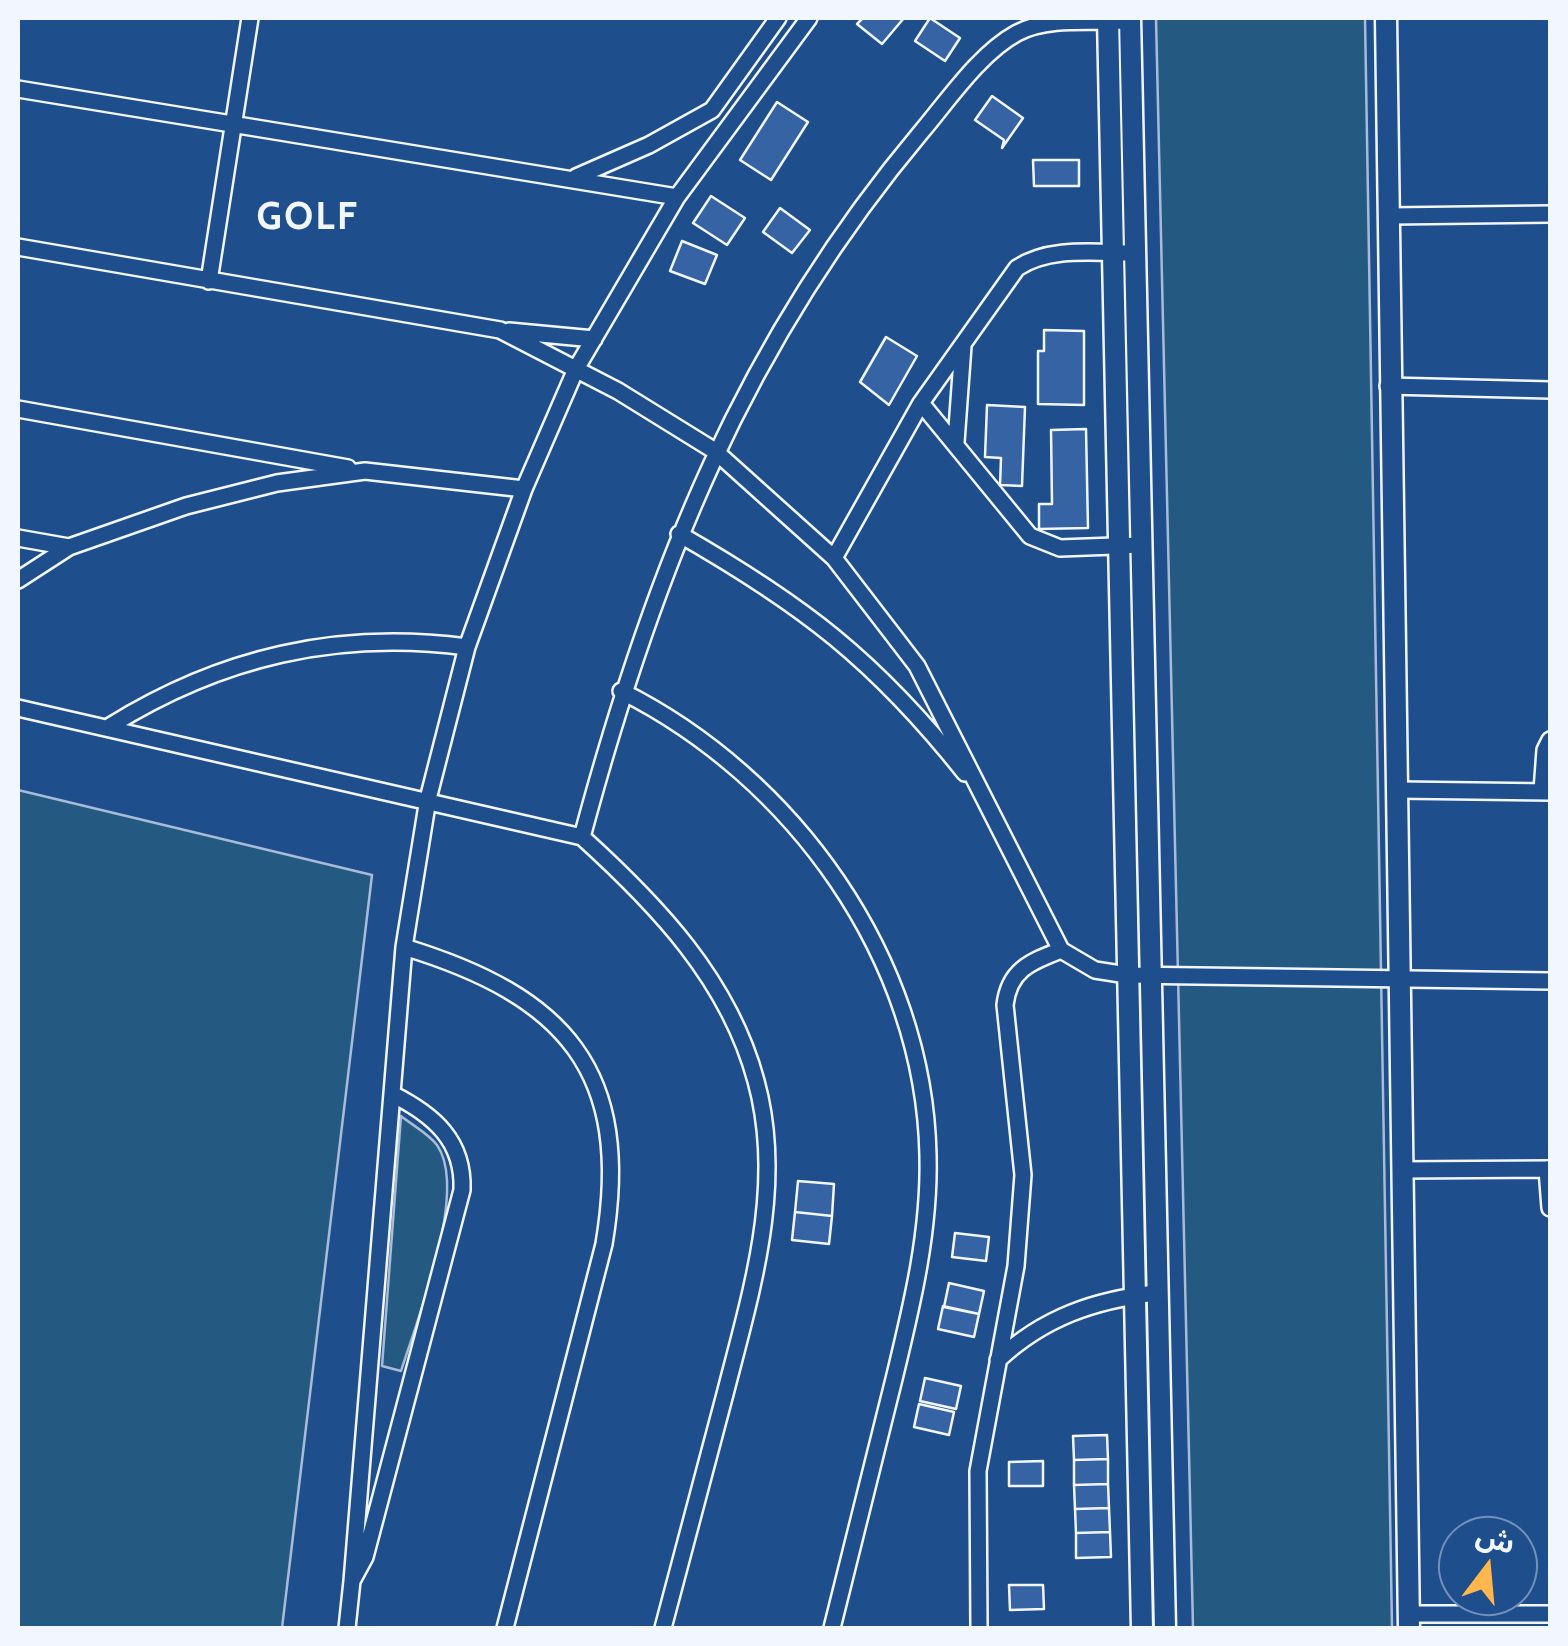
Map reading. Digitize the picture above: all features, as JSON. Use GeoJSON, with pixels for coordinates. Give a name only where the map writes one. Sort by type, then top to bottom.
{"type":"FeatureCollection","features":[{"type":"Feature","properties":{"kind":"street"},"geometry":{"type":"LineString","coordinates":[[209,281],[250,18]]}},
{"type":"Feature","properties":{"kind":"street"},"geometry":{"type":"LineString","coordinates":[[347,1628],[404,948],[428,799],[467,648],[524,489],[576,369],[677,197],[792,35],[809,18]]}},
{"type":"Feature","properties":{"kind":"street"},"geometry":{"type":"LineString","coordinates":[[1386,18],[1388,386],[1398,790],[1409,1621],[1550,1614]]}},
{"type":"Feature","properties":{"kind":"street"},"geometry":{"type":"LineString","coordinates":[[582,837],[622,690],[679,534],[715,451],[814,276],[947,102],[1018,32],[1035,26],[1130,19],[1119,546],[1142,1628]]}},
{"type":"Feature","properties":{"kind":"street"},"geometry":{"type":"LineString","coordinates":[[575,177],[650,145],[712,110],[777,20],[792,35]]}},
{"type":"Feature","properties":{"kind":"street"},"geometry":{"type":"LineString","coordinates":[[1108,20],[1141,545],[1165,1628]]}},
{"type":"Feature","properties":{"kind":"street"},"geometry":{"type":"LineString","coordinates":[[18,89],[575,177],[677,197]]}},
{"type":"Feature","properties":{"kind":"street"},"geometry":{"type":"LineString","coordinates":[[712,110],[730,124]]}},
{"type":"Feature","properties":{"kind":"street"},"geometry":{"type":"LineString","coordinates":[[1390,216],[1550,214]]}},
{"type":"Feature","properties":{"kind":"street"},"geometry":{"type":"LineString","coordinates":[[18,247],[500,330],[594,339]]}},
{"type":"Feature","properties":{"kind":"street"},"geometry":{"type":"LineString","coordinates":[[834,558],[921,403],[1003,284],[1032,258],[1124,252]]}},
{"type":"Feature","properties":{"kind":"street"},"geometry":{"type":"LineString","coordinates":[[500,330],[576,369],[715,451],[834,558],[929,684],[1061,950],[1095,970],[1127,975],[1550,981]]}},
{"type":"Feature","properties":{"kind":"street"},"geometry":{"type":"LineString","coordinates":[[956,442],[963,342]]}},
{"type":"Feature","properties":{"kind":"street"},"geometry":{"type":"LineString","coordinates":[[1388,386],[1550,390]]}},
{"type":"Feature","properties":{"kind":"street"},"geometry":{"type":"LineString","coordinates":[[921,403],[1030,536],[1060,548],[1141,545]]}},
{"type":"Feature","properties":{"kind":"street"},"geometry":{"type":"LineString","coordinates":[[18,409],[365,471],[524,489]]}},
{"type":"Feature","properties":{"kind":"street"},"geometry":{"type":"LineString","coordinates":[[18,580],[69,547],[186,506],[277,483],[365,471]]}},
{"type":"Feature","properties":{"kind":"street"},"geometry":{"type":"LineString","coordinates":[[679,534],[760,581],[846,643],[896,690],[983,796]]}},
{"type":"Feature","properties":{"kind":"street"},"geometry":{"type":"LineString","coordinates":[[18,538],[69,547]]}},
{"type":"Feature","properties":{"kind":"street"},"geometry":{"type":"LineString","coordinates":[[110,726],[185,684],[270,654],[354,642],[467,648]]}},
{"type":"Feature","properties":{"kind":"street"},"geometry":{"type":"LineString","coordinates":[[622,690],[681,724],[729,759],[819,854],[866,924],[905,1026],[920,1084],[928,1153],[918,1279],[832,1628]]}},
{"type":"Feature","properties":{"kind":"street"},"geometry":{"type":"LineString","coordinates":[[18,708],[582,837],[649,900],[716,987],[756,1082],[768,1191],[756,1273],[663,1628]]}},
{"type":"Feature","properties":{"kind":"street"},"geometry":{"type":"LineString","coordinates":[[1398,790],[1546,792],[1550,740]]}},
{"type":"Feature","properties":{"kind":"street"},"geometry":{"type":"LineString","coordinates":[[404,948],[465,966],[527,1000],[580,1057],[596,1084],[610,1124],[614,1166],[604,1244],[504,1628]]}},
{"type":"Feature","properties":{"kind":"street"},"geometry":{"type":"LineString","coordinates":[[979,1628],[978,1471],[1016,1266],[1023,1175],[1004,1005],[1007,984],[1017,971],[1061,950]]}},
{"type":"Feature","properties":{"kind":"street"},"geometry":{"type":"LineString","coordinates":[[352,1581],[365,1557],[462,1190],[463,1165],[441,1126],[418,1107],[392,1094]]}},
{"type":"Feature","properties":{"kind":"street"},"geometry":{"type":"LineString","coordinates":[[1401,1170],[1549,1169],[1550,1208]]}},
{"type":"Feature","properties":{"kind":"street"},"geometry":{"type":"LineString","coordinates":[[997,1361],[1060,1316],[1156,1294]]}},
{"type":"Feature","properties":{"kind":"shaded area"},"geometry":{"type":"Polygon","coordinates":[[[1156,18],[1365,18],[1392,1628],[1193,1628],[1156,18]]]}},
{"type":"Feature","properties":{"kind":"shaded area"},"geometry":{"type":"Polygon","coordinates":[[[18,790],[372,875],[282,1628],[18,1628],[18,790]]]}},
{"type":"Feature","properties":{"kind":"shaded area"},"geometry":{"type":"Polygon","coordinates":[[[401,1116],[437,1145],[445,1166],[447,1193],[437,1256],[401,1371],[382,1366],[401,1116]]]}},
{"type":"Feature","properties":{"kind":"building"},"geometry":{"type":"Polygon","coordinates":[[[863,18],[904,18],[882,44],[857,24],[863,18]]]}},
{"type":"Feature","properties":{"kind":"building"},"geometry":{"type":"Polygon","coordinates":[[[930,18],[960,38],[945,61],[915,41],[930,18]]]}},
{"type":"Feature","properties":{"kind":"building"},"geometry":{"type":"Polygon","coordinates":[[[992,96],[1023,118],[1002,148],[1004,140],[975,120],[992,96]]]}},
{"type":"Feature","properties":{"kind":"building"},"geometry":{"type":"Polygon","coordinates":[[[777,102],[808,122],[771,180],[740,160],[777,102]]]}},
{"type":"Feature","properties":{"kind":"building"},"geometry":{"type":"Polygon","coordinates":[[[1033,160],[1079,160],[1079,186],[1034,186],[1033,160]]]}},
{"type":"Feature","properties":{"kind":"building"},"geometry":{"type":"Polygon","coordinates":[[[711,196],[745,218],[727,245],[693,223],[711,196]]]}},
{"type":"Feature","properties":{"kind":"building"},"geometry":{"type":"Polygon","coordinates":[[[780,208],[810,230],[792,253],[763,232],[780,208]]]}},
{"type":"Feature","properties":{"kind":"building"},"geometry":{"type":"Polygon","coordinates":[[[682,241],[717,255],[705,284],[670,271],[682,241]]]}},
{"type":"Feature","properties":{"kind":"building"},"geometry":{"type":"Polygon","coordinates":[[[1044,330],[1084,331],[1084,405],[1038,404],[1038,351],[1044,351],[1044,330]]]}},
{"type":"Feature","properties":{"kind":"building"},"geometry":{"type":"Polygon","coordinates":[[[886,337],[917,356],[889,405],[860,382],[886,337]]]}},
{"type":"Feature","properties":{"kind":"building"},"geometry":{"type":"Polygon","coordinates":[[[987,405],[1025,407],[1022,486],[1000,485],[1001,458],[985,457],[987,405]]]}},
{"type":"Feature","properties":{"kind":"building"},"geometry":{"type":"Polygon","coordinates":[[[1086,429],[1088,528],[1039,529],[1039,504],[1052,504],[1051,430],[1086,429]]]}},
{"type":"Feature","properties":{"kind":"building"},"geometry":{"type":"Polygon","coordinates":[[[798,1181],[834,1184],[832,1216],[795,1212],[798,1181]]]}},
{"type":"Feature","properties":{"kind":"building"},"geometry":{"type":"Polygon","coordinates":[[[795,1212],[832,1216],[829,1244],[792,1240],[795,1212]]]}},
{"type":"Feature","properties":{"kind":"building"},"geometry":{"type":"Polygon","coordinates":[[[955,1233],[989,1237],[986,1261],[952,1257],[955,1233]]]}},
{"type":"Feature","properties":{"kind":"building"},"geometry":{"type":"Polygon","coordinates":[[[949,1283],[984,1291],[979,1314],[944,1307],[949,1283]]]}},
{"type":"Feature","properties":{"kind":"building"},"geometry":{"type":"Polygon","coordinates":[[[943,1306],[979,1314],[974,1337],[938,1329],[943,1306]]]}},
{"type":"Feature","properties":{"kind":"building"},"geometry":{"type":"Polygon","coordinates":[[[925,1378],[961,1386],[956,1409],[920,1401],[925,1378]]]}},
{"type":"Feature","properties":{"kind":"building"},"geometry":{"type":"Polygon","coordinates":[[[919,1404],[954,1412],[949,1435],[914,1427],[919,1404]]]}},
{"type":"Feature","properties":{"kind":"building"},"geometry":{"type":"Polygon","coordinates":[[[1107,1435],[1108,1459],[1074,1460],[1073,1436],[1107,1435]]]}},
{"type":"Feature","properties":{"kind":"building"},"geometry":{"type":"Polygon","coordinates":[[[1108,1459],[1108,1484],[1074,1485],[1074,1460],[1108,1459]]]}},
{"type":"Feature","properties":{"kind":"building"},"geometry":{"type":"Polygon","coordinates":[[[1043,1461],[1043,1486],[1009,1486],[1009,1462],[1043,1461]]]}},
{"type":"Feature","properties":{"kind":"building"},"geometry":{"type":"Polygon","coordinates":[[[1108,1484],[1109,1508],[1075,1509],[1074,1485],[1108,1484]]]}},
{"type":"Feature","properties":{"kind":"building"},"geometry":{"type":"Polygon","coordinates":[[[1109,1508],[1110,1532],[1076,1533],[1075,1509],[1109,1508]]]}},
{"type":"Feature","properties":{"kind":"building"},"geometry":{"type":"Polygon","coordinates":[[[1110,1532],[1111,1557],[1076,1558],[1076,1533],[1110,1532]]]}},
{"type":"Feature","properties":{"kind":"building"},"geometry":{"type":"Polygon","coordinates":[[[1009,1585],[1043,1585],[1044,1609],[1010,1610],[1009,1585]]]}},
{"type":"Feature","properties":{"kind":"district","name":"GOLF"},"geometry":{"type":"Point","coordinates":[308,218]}}]}
